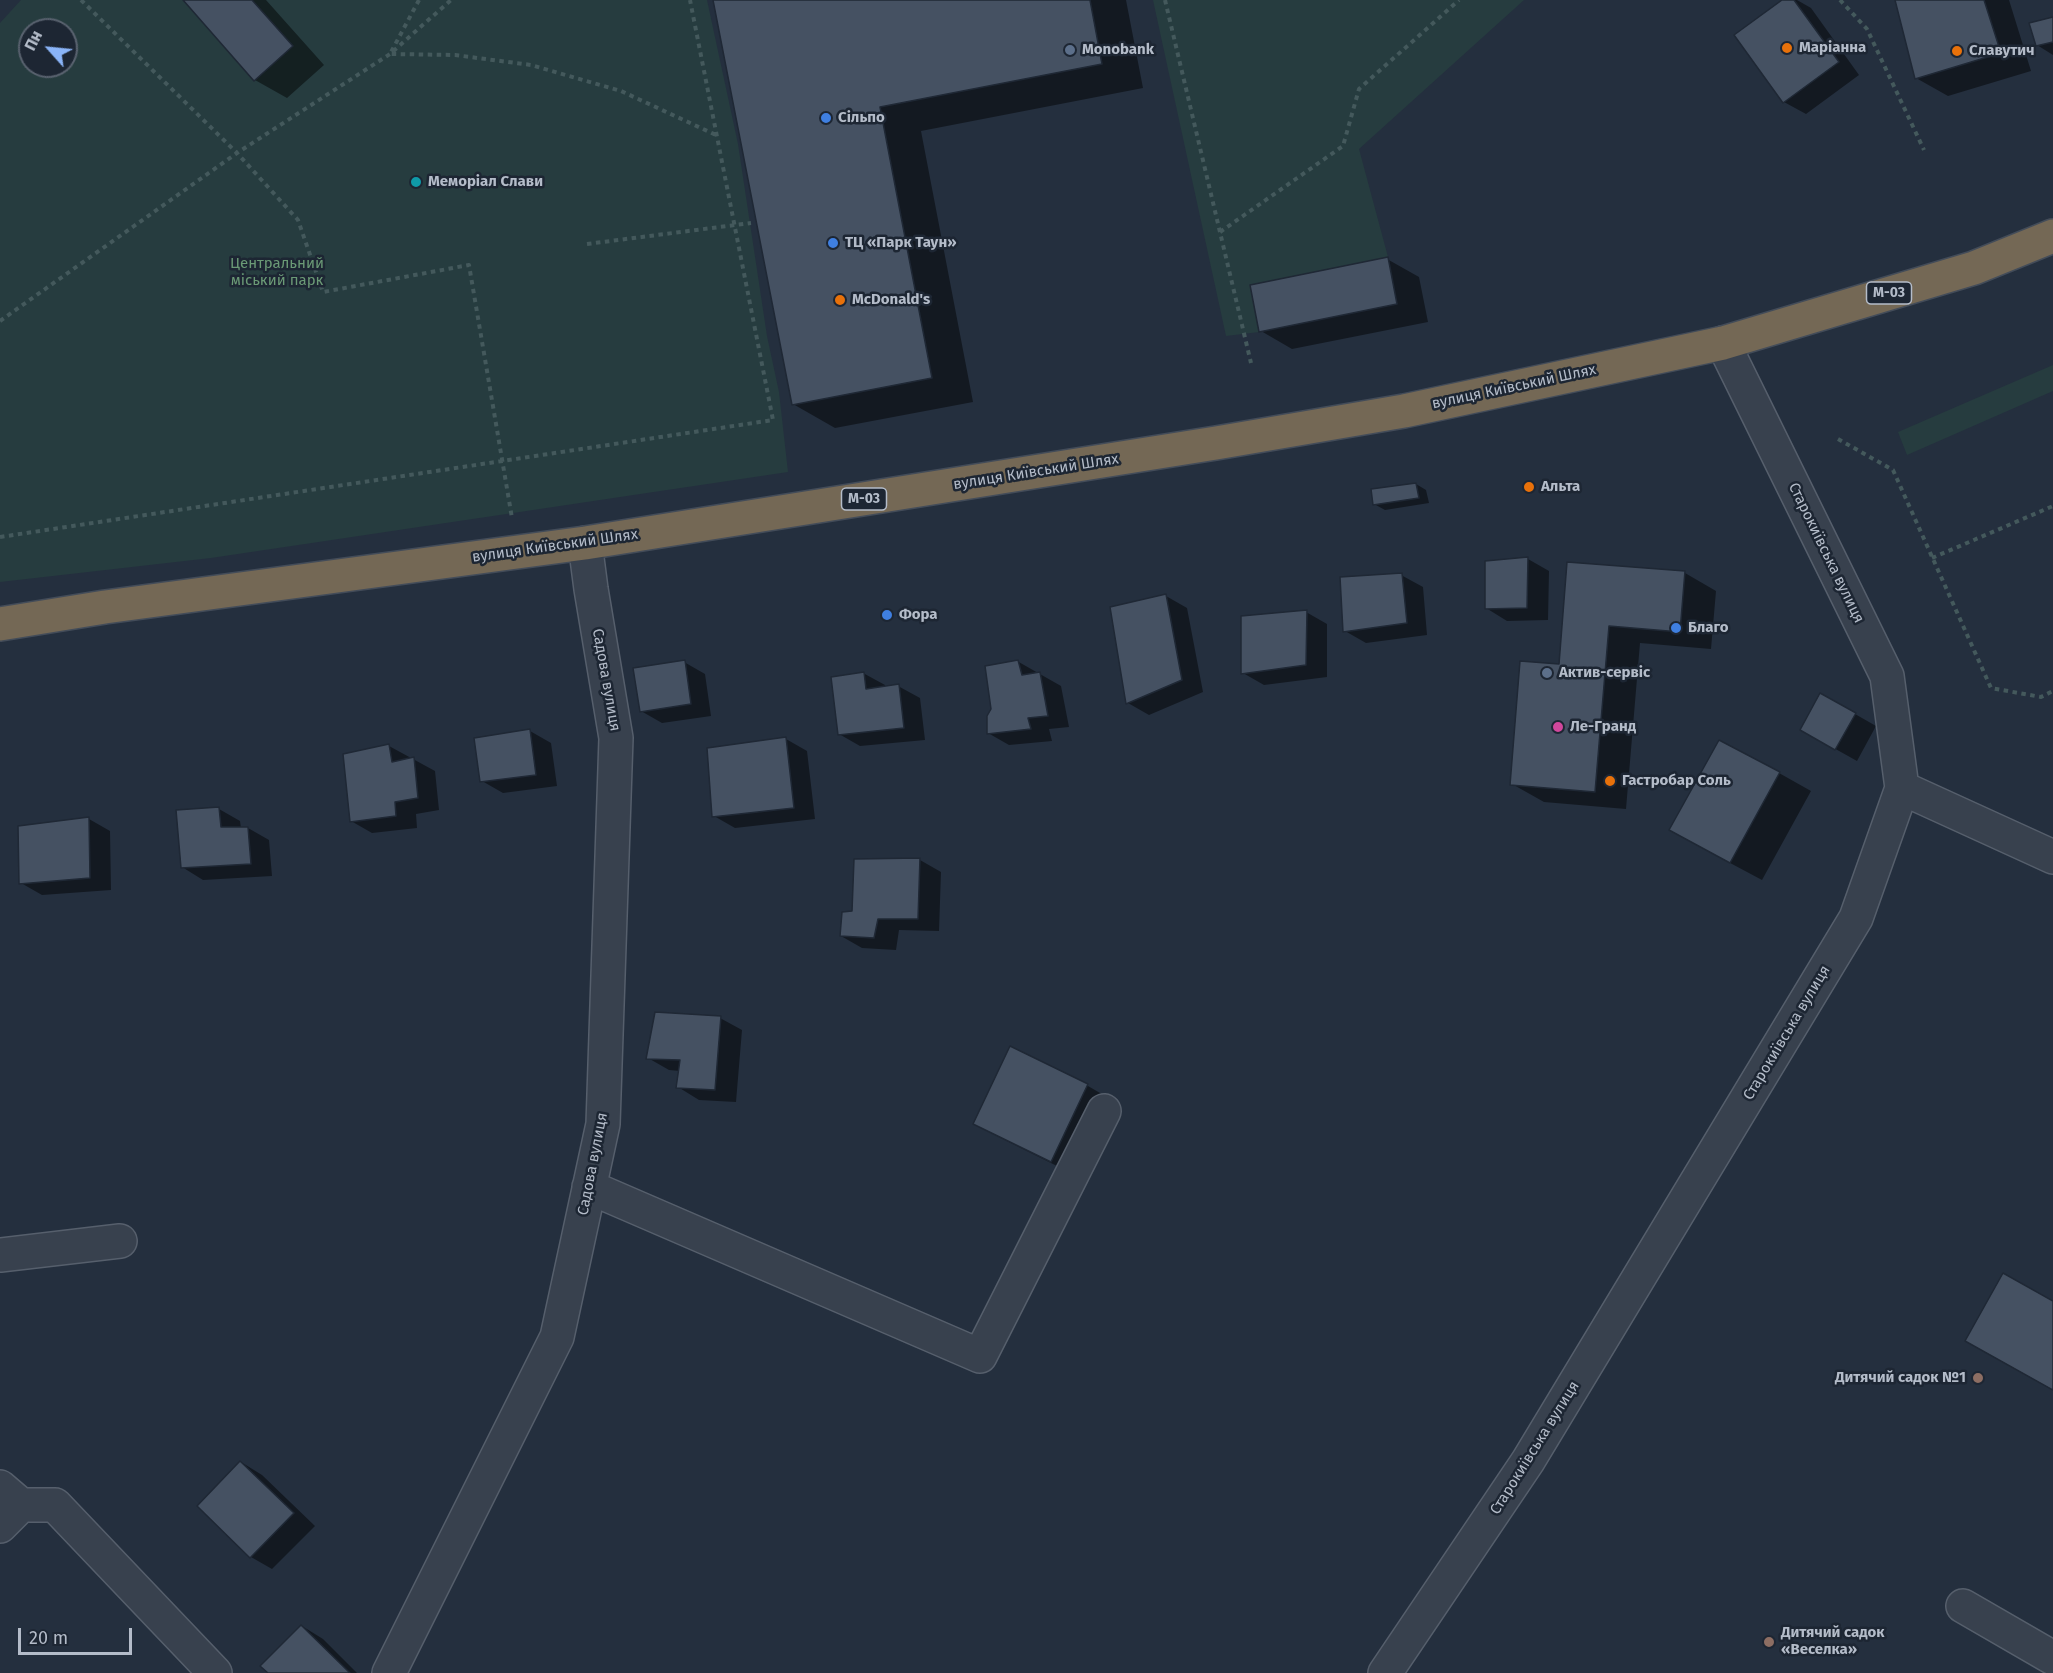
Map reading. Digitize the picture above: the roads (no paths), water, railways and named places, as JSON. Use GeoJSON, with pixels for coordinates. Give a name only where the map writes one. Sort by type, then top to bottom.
{"type":"FeatureCollection","features":[{"type":"Feature","properties":{"kind":"highway","name":"вулиця Київський Шлях"},"geometry":{"type":"LineString","coordinates":[[0,624],[585,543],[1404,411],[1723,343],[1974,268],[2053,236]]}},
{"type":"Feature","properties":{"kind":"street","name":"Старокиївська вулиця"},"geometry":{"type":"LineString","coordinates":[[1385,1673],[1528,1461],[1856,918],[1902,789],[1887,676],[1723,343]]}},
{"type":"Feature","properties":{"kind":"street","name":"Садова вулиця"},"geometry":{"type":"LineString","coordinates":[[389,1673],[556,1337],[603,1124],[616,738],[585,543]]}},
{"type":"Feature","properties":{"kind":"street"},"geometry":{"type":"LineString","coordinates":[[1902,789],[2053,856]]}},
{"type":"Feature","properties":{"kind":"street"},"geometry":{"type":"LineString","coordinates":[[589,1187],[980,1356],[1104,1111]]}},
{"type":"Feature","properties":{"kind":"street"},"geometry":{"type":"LineString","coordinates":[[0,1255],[120,1241]]}},
{"type":"Feature","properties":{"kind":"street"},"geometry":{"type":"LineString","coordinates":[[7,1506],[55,1505],[215,1673]]}},
{"type":"Feature","properties":{"kind":"street"},"geometry":{"type":"LineString","coordinates":[[1963,1606],[2053,1658]]}},
{"type":"Feature","properties":{"kind":"place","name":"Маріанна"},"geometry":{"type":"Point","coordinates":[1787,48]}},
{"type":"Feature","properties":{"kind":"place","name":"Monobank"},"geometry":{"type":"Point","coordinates":[1070,50]}},
{"type":"Feature","properties":{"kind":"place","name":"Славутич"},"geometry":{"type":"Point","coordinates":[1957,51]}},
{"type":"Feature","properties":{"kind":"place","name":"Сільпо"},"geometry":{"type":"Point","coordinates":[826,118]}},
{"type":"Feature","properties":{"kind":"place","name":"Mеморіал Слави"},"geometry":{"type":"Point","coordinates":[416,182]}},
{"type":"Feature","properties":{"kind":"place","name":"ТЦ «Парк Таун»"},"geometry":{"type":"Point","coordinates":[833,243]}},
{"type":"Feature","properties":{"kind":"place","name":"McDonald's"},"geometry":{"type":"Point","coordinates":[840,300]}},
{"type":"Feature","properties":{"kind":"place","name":"Альта"},"geometry":{"type":"Point","coordinates":[1529,487]}},
{"type":"Feature","properties":{"kind":"place","name":"Фора"},"geometry":{"type":"Point","coordinates":[887,615]}},
{"type":"Feature","properties":{"kind":"place","name":"Благо"},"geometry":{"type":"Point","coordinates":[1676,628]}},
{"type":"Feature","properties":{"kind":"place","name":"Актив-сервіс"},"geometry":{"type":"Point","coordinates":[1547,673]}},
{"type":"Feature","properties":{"kind":"place","name":"Ле-Гранд"},"geometry":{"type":"Point","coordinates":[1558,727]}},
{"type":"Feature","properties":{"kind":"place","name":"Гастробар Соль"},"geometry":{"type":"Point","coordinates":[1610,781]}},
{"type":"Feature","properties":{"kind":"place","name":"Дитячий садок №1"},"geometry":{"type":"Point","coordinates":[1978,1378]}},
{"type":"Feature","properties":{"kind":"place","name":"Дитячий садок «Веселка»"},"geometry":{"type":"Point","coordinates":[1769,1642]}},
{"type":"Feature","properties":{"kind":"park label","name":"Центральний міський парк"},"geometry":{"type":"Point","coordinates":[277,272]}}]}
